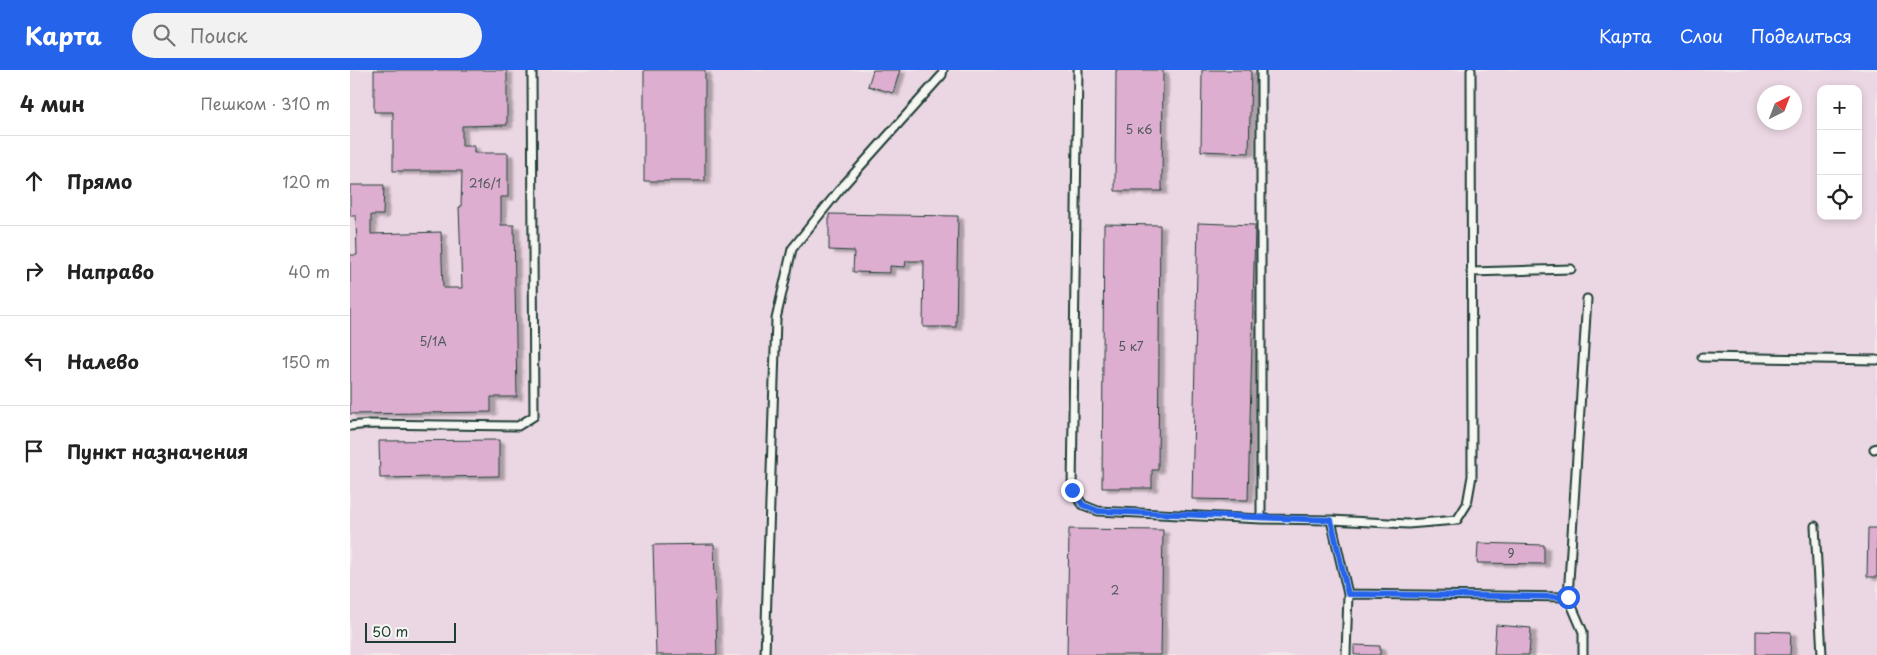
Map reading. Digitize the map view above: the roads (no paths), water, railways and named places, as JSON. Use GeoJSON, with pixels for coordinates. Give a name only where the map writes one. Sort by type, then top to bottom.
{"type":"FeatureCollection","features":[{"type":"Feature","properties":{"kind":"lane"},"geometry":{"type":"LineString","coordinates":[[350,426],[369,424],[518,426],[534,416],[532,70]]}},
{"type":"Feature","properties":{"kind":"lane"},"geometry":{"type":"LineString","coordinates":[[765,655],[776,319],[792,249],[841,188],[942,74],[943,70]]}},
{"type":"Feature","properties":{"kind":"lane"},"geometry":{"type":"LineString","coordinates":[[1078,70],[1072,490],[1083,505],[1098,511],[1408,524],[1456,520],[1467,504],[1472,476],[1470,70]]}},
{"type":"Feature","properties":{"kind":"lane"},"geometry":{"type":"LineString","coordinates":[[1260,519],[1261,70]]}},
{"type":"Feature","properties":{"kind":"lane"},"geometry":{"type":"LineString","coordinates":[[1471,272],[1571,269]]}},
{"type":"Feature","properties":{"kind":"lane"},"geometry":{"type":"LineString","coordinates":[[1584,655],[1583,632],[1568,597],[1586,299]]}},
{"type":"Feature","properties":{"kind":"lane"},"geometry":{"type":"LineString","coordinates":[[1702,357],[1877,360]]}},
{"type":"Feature","properties":{"kind":"lane"},"geometry":{"type":"LineString","coordinates":[[1331,520],[1348,594],[1346,655]]}},
{"type":"Feature","properties":{"kind":"lane"},"geometry":{"type":"LineString","coordinates":[[1815,526],[1822,655]]}},
{"type":"Feature","properties":{"kind":"lane"},"geometry":{"type":"LineString","coordinates":[[1348,594],[1568,597]]}}]}
